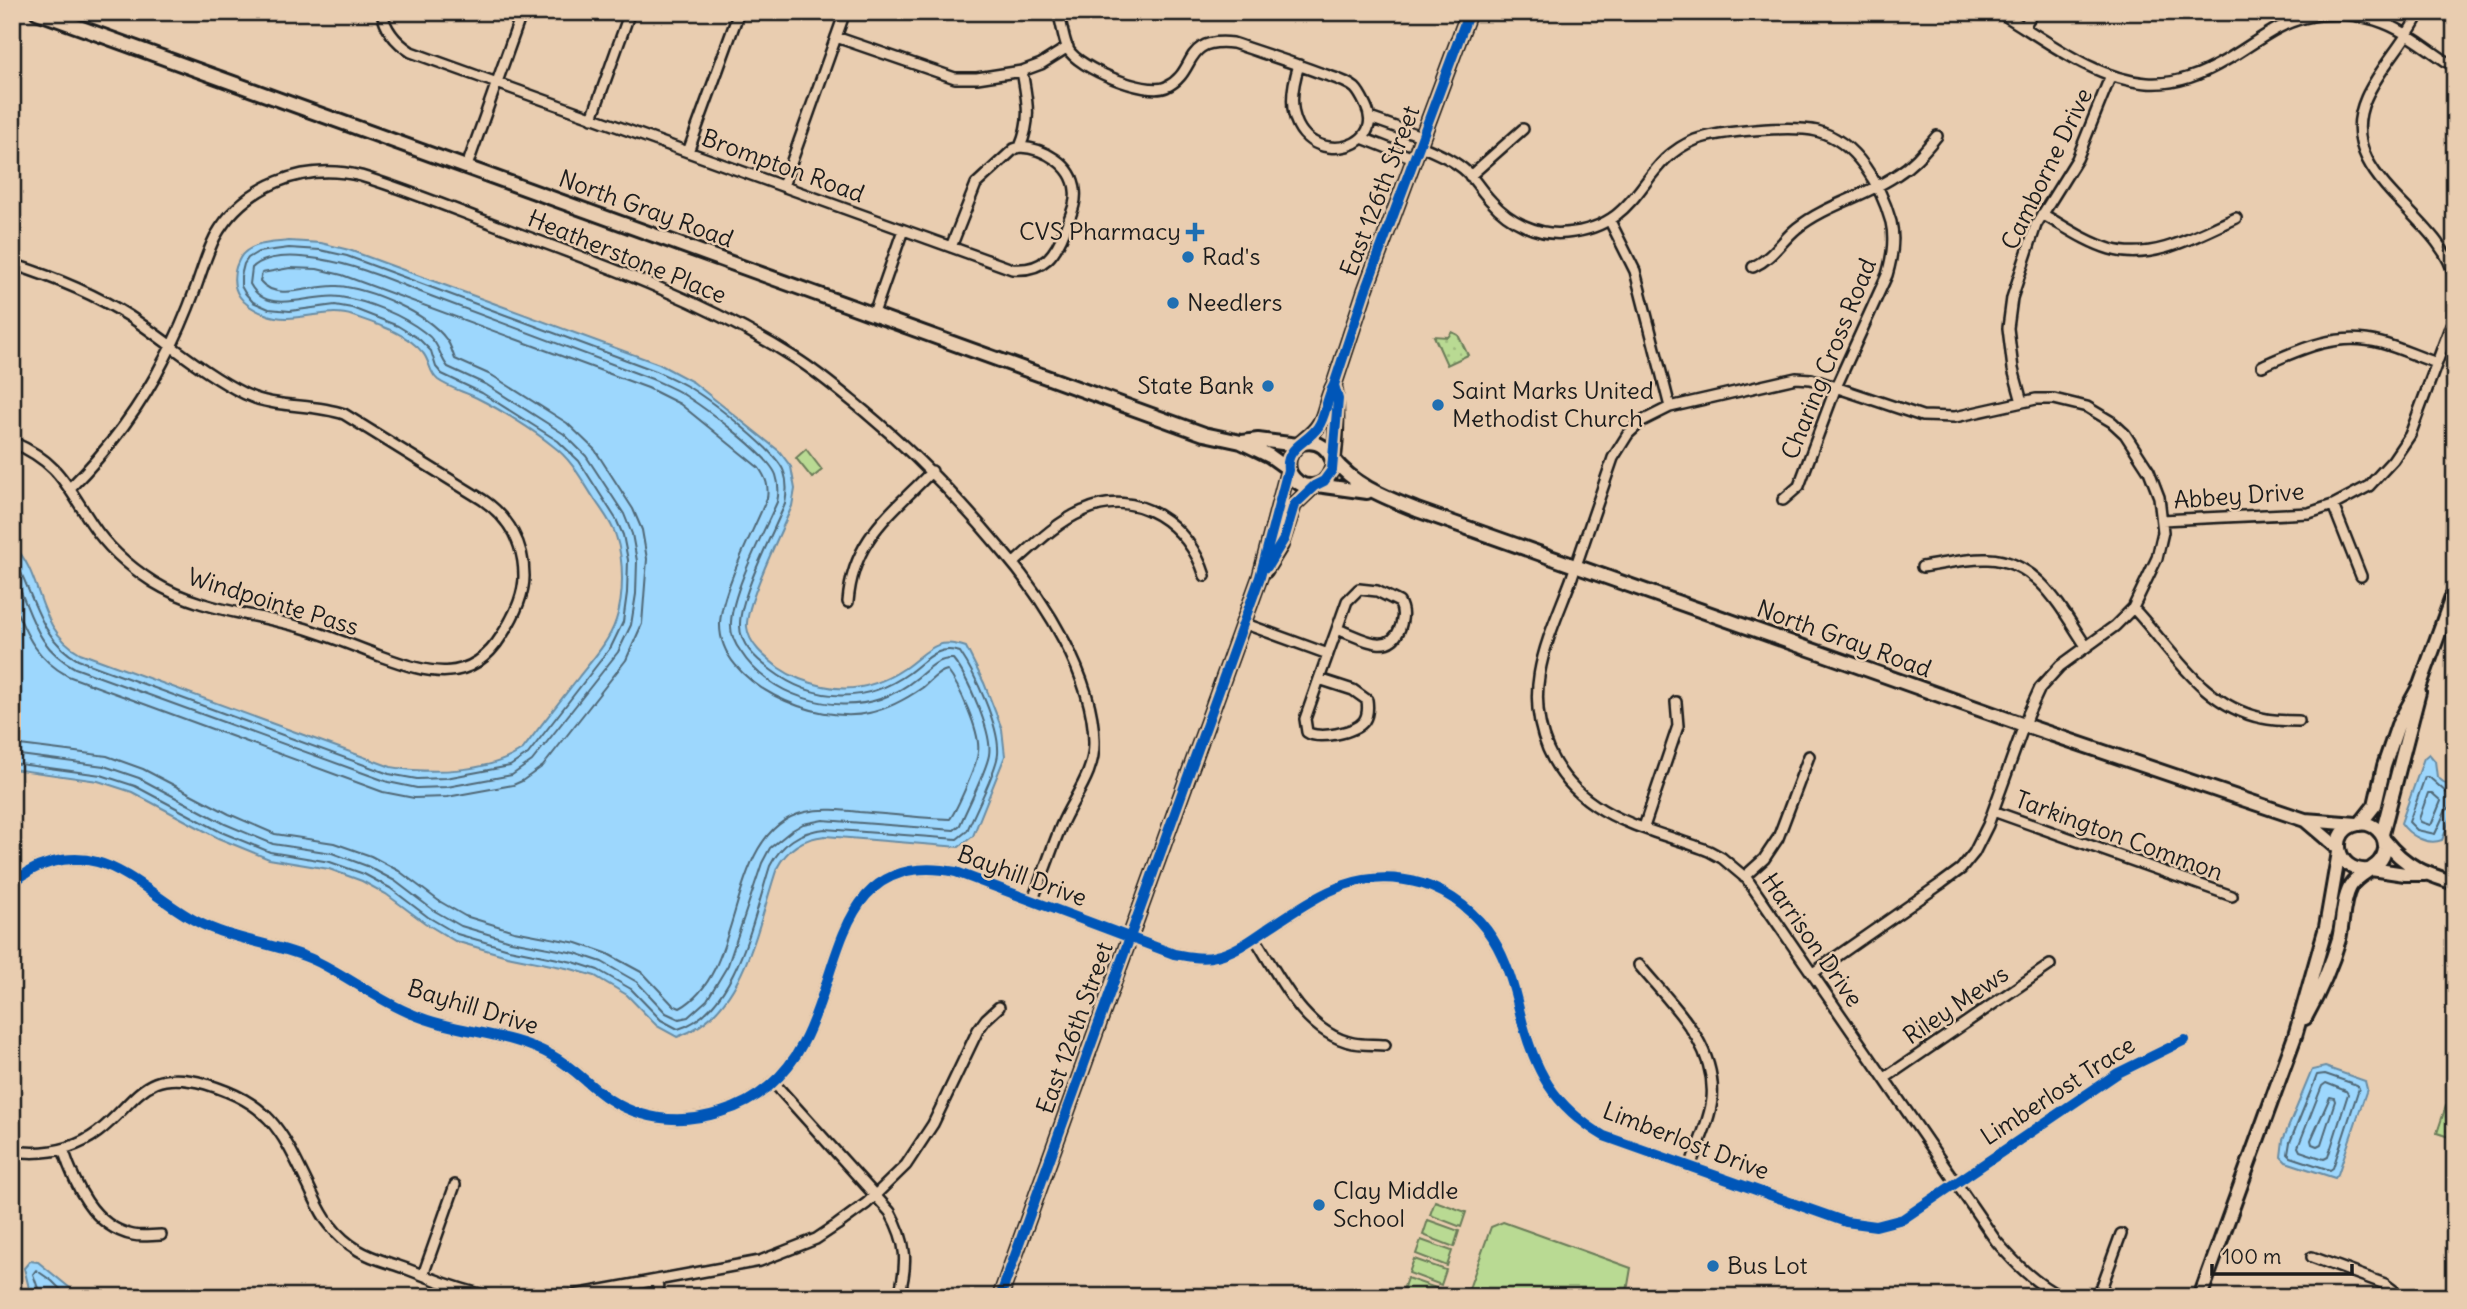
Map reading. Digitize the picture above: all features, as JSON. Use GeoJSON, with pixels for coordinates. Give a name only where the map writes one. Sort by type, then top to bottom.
{"type":"FeatureCollection","features":[{"type":"Feature","properties":{"kind":"street","name":"North Gray Road"},"geometry":{"type":"LineString","coordinates":[[37,12],[1204,434],[1241,442],[1270,456],[1288,470]]}},
{"type":"Feature","properties":{"kind":"street","name":"Brompton Road"},"geometry":{"type":"LineString","coordinates":[[382,12],[386,26],[404,48],[903,230],[1021,270],[1038,266],[1058,248],[1074,204],[1075,190],[1072,178],[1063,165],[1028,147],[1020,147]]}},
{"type":"Feature","properties":{"kind":"street"},"geometry":{"type":"LineString","coordinates":[[467,166],[522,12]]}},
{"type":"Feature","properties":{"kind":"street"},"geometry":{"type":"LineString","coordinates":[[592,118],[630,12]]}},
{"type":"Feature","properties":{"kind":"street"},"geometry":{"type":"LineString","coordinates":[[688,152],[739,12]]}},
{"type":"Feature","properties":{"kind":"street"},"geometry":{"type":"LineString","coordinates":[[783,186],[845,12]]}},
{"type":"Feature","properties":{"kind":"street"},"geometry":{"type":"LineString","coordinates":[[1058,12],[1072,54],[1109,77],[1150,89],[1169,86],[1193,54],[1210,43],[1233,43],[1299,65],[1353,87],[1366,106],[1370,118],[1369,129],[1362,138],[1335,148],[1307,138],[1293,117],[1292,86],[1299,65]]}},
{"type":"Feature","properties":{"kind":"street","name":"East 126th Street"},"geometry":{"type":"LineString","coordinates":[[1299,444],[1316,430],[1322,421],[1326,398],[1334,385],[1365,291],[1469,12]]}},
{"type":"Feature","properties":{"kind":"street"},"geometry":{"type":"LineString","coordinates":[[1616,12],[1653,12]]}},
{"type":"Feature","properties":{"kind":"street"},"geometry":{"type":"LineString","coordinates":[[1999,12],[2086,64],[2112,75],[2151,83],[2178,81],[2205,73],[2279,27],[2303,18],[2322,15],[2354,15],[2372,19],[2407,35],[2455,67]]}},
{"type":"Feature","properties":{"kind":"street"},"geometry":{"type":"LineString","coordinates":[[2024,27],[2033,12]]}},
{"type":"Feature","properties":{"kind":"street"},"geometry":{"type":"LineString","coordinates":[[2420,12],[2365,100],[2360,119],[2360,137],[2375,175],[2442,248],[2455,279]]}},
{"type":"Feature","properties":{"kind":"street"},"geometry":{"type":"LineString","coordinates":[[836,37],[954,78],[977,78],[1022,71],[1041,64],[1068,47]]}},
{"type":"Feature","properties":{"kind":"street"},"geometry":{"type":"LineString","coordinates":[[951,247],[976,184],[1014,149],[1020,147],[1027,131],[1029,117],[1022,71]]}},
{"type":"Feature","properties":{"kind":"street","name":"Camborne Drive"},"geometry":{"type":"LineString","coordinates":[[2022,402],[2013,369],[2008,328],[2012,298],[2025,255],[2042,214],[2077,159],[2112,75]]}},
{"type":"Feature","properties":{"kind":"street","name":"Charing Cross Road"},"geometry":{"type":"LineString","coordinates":[[1370,118],[1422,142],[1457,164],[1509,219],[1536,230],[1565,234],[1593,228],[1628,207],[1671,153],[1695,140],[1729,133],[1791,128],[1817,131],[1852,151],[1877,187],[1891,223],[1892,256],[1887,275],[1836,387],[1799,486],[1783,500]]}},
{"type":"Feature","properties":{"kind":"street"},"geometry":{"type":"LineString","coordinates":[[1470,176],[1523,129]]}},
{"type":"Feature","properties":{"kind":"street"},"geometry":{"type":"LineString","coordinates":[[1753,267],[1775,253],[1797,228],[1877,187],[1914,163],[1937,136]]}},
{"type":"Feature","properties":{"kind":"street"},"geometry":{"type":"LineString","coordinates":[[1362,138],[1416,159]]}},
{"type":"Feature","properties":{"kind":"street","name":"Heatherstone Place"},"geometry":{"type":"LineString","coordinates":[[71,488],[122,429],[151,384],[186,314],[212,243],[234,211],[262,188],[284,178],[313,172],[344,172],[368,178],[652,283],[700,305],[797,359],[843,393],[932,471],[1038,595],[1063,640],[1090,709],[1094,727],[1094,752],[1088,774],[1062,823],[1032,901]]}},
{"type":"Feature","properties":{"kind":"street"},"geometry":{"type":"LineString","coordinates":[[2042,214],[2094,243],[2131,253],[2159,249],[2235,218]]}},
{"type":"Feature","properties":{"kind":"street"},"geometry":{"type":"LineString","coordinates":[[1610,220],[1635,271],[1670,407]]}},
{"type":"Feature","properties":{"kind":"street"},"geometry":{"type":"LineString","coordinates":[[874,313],[903,230]]}},
{"type":"Feature","properties":{"kind":"street","name":"Windpointe Pass"},"geometry":{"type":"LineString","coordinates":[[12,264],[88,293],[118,309],[234,388],[254,398],[344,414],[493,507],[509,525],[522,557],[524,581],[514,613],[496,645],[478,662],[449,672],[420,670],[312,631],[211,606],[163,587],[134,568],[106,542],[71,488],[48,463],[12,442]]}},
{"type":"Feature","properties":{"kind":"street","name":"Abbey Drive"},"geometry":{"type":"LineString","coordinates":[[2162,520],[2309,513],[2333,505],[2369,486],[2393,460],[2410,435],[2455,314]]}},
{"type":"Feature","properties":{"kind":"street"},"geometry":{"type":"LineString","coordinates":[[2262,366],[2307,346],[2328,341],[2358,340],[2387,345],[2437,363]]}},
{"type":"Feature","properties":{"kind":"street","name":"Harrison Drive"},"geometry":{"type":"LineString","coordinates":[[2062,1297],[2039,1284],[2016,1264],[1996,1241],[1744,877],[1722,858],[1709,851],[1604,811],[1573,788],[1553,761],[1541,733],[1536,703],[1539,668],[1619,446],[1642,421],[1670,407],[1796,378],[1811,379],[1922,416],[1955,417],[2022,402],[2054,400],[2087,407],[2112,422],[2125,434],[2149,471],[2159,497],[2162,520],[2163,532],[2157,558],[2133,608]]}},
{"type":"Feature","properties":{"kind":"street","name":"East 126th Street"},"geometry":{"type":"LineString","coordinates":[[1333,459],[1338,399],[1334,385]]}},
{"type":"Feature","properties":{"kind":"street","name":"North Gray Road"},"geometry":{"type":"LineString","coordinates":[[1241,442],[1258,440],[1299,444]]}},
{"type":"Feature","properties":{"kind":"street"},"geometry":{"type":"LineString","coordinates":[[1307,442],[1320,444],[1333,459],[1329,474],[1324,481],[1315,485],[1298,483],[1288,470],[1290,453],[1299,444],[1307,442]]}},
{"type":"Feature","properties":{"kind":"street","name":"North Gray Road"},"geometry":{"type":"LineString","coordinates":[[1333,459],[1349,477],[1371,492]]}},
{"type":"Feature","properties":{"kind":"street","name":"East 126th Street"},"geometry":{"type":"LineString","coordinates":[[1000,1297],[1244,623],[1260,577],[1288,470]]}},
{"type":"Feature","properties":{"kind":"street"},"geometry":{"type":"LineString","coordinates":[[848,601],[853,573],[870,535],[886,515],[932,471]]}},
{"type":"Feature","properties":{"kind":"street","name":"North Gray Road"},"geometry":{"type":"LineString","coordinates":[[1315,485],[1371,492],[2024,725],[2305,820],[2358,824]]}},
{"type":"Feature","properties":{"kind":"street","name":"East 126th Street"},"geometry":{"type":"LineString","coordinates":[[1260,577],[1278,552],[1294,505],[1315,485]]}},
{"type":"Feature","properties":{"kind":"street"},"geometry":{"type":"LineString","coordinates":[[1013,564],[1082,511],[1100,505],[1131,504],[1152,511],[1170,522],[1191,543],[1205,576]]}},
{"type":"Feature","properties":{"kind":"street"},"geometry":{"type":"LineString","coordinates":[[2333,505],[2361,576]]}},
{"type":"Feature","properties":{"kind":"street"},"geometry":{"type":"LineString","coordinates":[[1922,567],[1981,559],[2016,566],[2032,574],[2045,586],[2086,646]]}},
{"type":"Feature","properties":{"kind":"street"},"geometry":{"type":"LineString","coordinates":[[1320,679],[1361,694],[1367,700],[1368,706],[1364,721],[1353,729],[1318,736],[1307,732],[1305,719],[1320,679],[1328,654],[1347,601],[1359,589],[1377,591],[1393,598],[1403,609],[1398,634],[1393,641],[1384,645],[1337,629]]}},
{"type":"Feature","properties":{"kind":"street"},"geometry":{"type":"LineString","coordinates":[[2200,1297],[2295,1037],[2326,927],[2343,833],[2358,824],[2375,805],[2393,738],[2401,717],[2420,685],[2455,589]]}},
{"type":"Feature","properties":{"kind":"street"},"geometry":{"type":"LineString","coordinates":[[1812,973],[1961,869],[1981,841],[2024,725],[2044,683],[2060,666],[2115,626],[2133,608],[2191,676],[2213,697],[2253,716],[2299,721]]}},
{"type":"Feature","properties":{"kind":"street"},"geometry":{"type":"LineString","coordinates":[[1244,623],[1328,654]]}},
{"type":"Feature","properties":{"kind":"street"},"geometry":{"type":"LineString","coordinates":[[2295,1037],[2332,962],[2349,889],[2357,877],[2383,857],[2383,838],[2398,766],[2417,705],[2420,685]]}},
{"type":"Feature","properties":{"kind":"street"},"geometry":{"type":"LineString","coordinates":[[1644,827],[1678,726],[1676,702]]}},
{"type":"Feature","properties":{"kind":"street"},"geometry":{"type":"LineString","coordinates":[[1744,877],[1764,859],[1778,838],[1809,757]]}},
{"type":"Feature","properties":{"kind":"street","name":"Tarkington Common"},"geometry":{"type":"LineString","coordinates":[[1993,811],[2232,896]]}},
{"type":"Feature","properties":{"kind":"street","name":"North Gray Road"},"geometry":{"type":"LineString","coordinates":[[2305,820],[2339,850]]}},
{"type":"Feature","properties":{"kind":"street"},"geometry":{"type":"LineString","coordinates":[[2358,824],[2372,826],[2405,862],[2426,874],[2455,883]]}},
{"type":"Feature","properties":{"kind":"street"},"geometry":{"type":"LineString","coordinates":[[2339,850],[2342,859],[2353,869],[2426,874]]}},
{"type":"Feature","properties":{"kind":"street","name":"Bayhill Drive"},"geometry":{"type":"LineString","coordinates":[[12,885],[29,871],[68,859],[95,861],[115,868],[196,921],[225,933],[315,960],[410,1014],[511,1040],[549,1053],[613,1104],[644,1115],[672,1119],[693,1119],[743,1104],[774,1083],[803,1044],[858,904],[881,881],[904,870],[933,868],[956,872],[1130,938]]}},
{"type":"Feature","properties":{"kind":"street","name":"Limberlost Drive"},"geometry":{"type":"LineString","coordinates":[[1130,938],[1174,954],[1207,958],[1236,949],[1316,897],[1357,880],[1407,880],[1449,895],[1481,923],[1500,951],[1513,985],[1532,1053],[1545,1082],[1560,1102],[1586,1126],[1604,1136],[1821,1213],[1863,1225],[1876,1226],[1903,1219],[1956,1183]]}},
{"type":"Feature","properties":{"kind":"street"},"geometry":{"type":"LineString","coordinates":[[1255,938],[1301,1009],[1317,1027],[1333,1037],[1353,1043],[1385,1045]]}},
{"type":"Feature","properties":{"kind":"street"},"geometry":{"type":"LineString","coordinates":[[1639,965],[1684,1019],[1708,1059],[1713,1079],[1712,1102],[1690,1167]]}},
{"type":"Feature","properties":{"kind":"street","name":"Riley Mews"},"geometry":{"type":"LineString","coordinates":[[1885,1078],[2050,965]]}},
{"type":"Feature","properties":{"kind":"street"},"geometry":{"type":"LineString","coordinates":[[564,1297],[723,1269],[783,1254],[837,1226],[876,1195],[921,1144],[949,1093],[978,1030],[999,1007]]}},
{"type":"Feature","properties":{"kind":"street","name":"Limberlost Trace"},"geometry":{"type":"LineString","coordinates":[[1956,1183],[2118,1073],[2185,1040]]}},
{"type":"Feature","properties":{"kind":"street"},"geometry":{"type":"LineString","coordinates":[[12,1151],[31,1153],[63,1149],[83,1142],[99,1131],[137,1093],[159,1081],[188,1080],[230,1092],[258,1107],[273,1121],[284,1136],[329,1224],[358,1250],[467,1291],[493,1297]]}},
{"type":"Feature","properties":{"kind":"street"},"geometry":{"type":"LineString","coordinates":[[774,1083],[890,1212],[905,1247],[906,1272],[899,1296]]}},
{"type":"Feature","properties":{"kind":"street"},"geometry":{"type":"LineString","coordinates":[[63,1149],[83,1197],[96,1212],[111,1225],[129,1234],[160,1235]]}},
{"type":"Feature","properties":{"kind":"street"},"geometry":{"type":"LineString","coordinates":[[423,1275],[455,1185]]}},
{"type":"Feature","properties":{"kind":"street"},"geometry":{"type":"LineString","coordinates":[[2098,1297],[2121,1234]]}},
{"type":"Feature","properties":{"kind":"street"},"geometry":{"type":"LineString","coordinates":[[2312,1257],[2385,1284],[2402,1297]]}},
{"type":"Feature","properties":{"kind":"street"},"geometry":{"type":"LineString","coordinates":[[657,1281],[659,1297]]}},
{"type":"Feature","properties":{"kind":"green space"},"geometry":{"type":"Polygon","coordinates":[[[1452,332],[1458,335],[1468,355],[1447,365],[1434,336],[1448,337],[1452,332]]]}},
{"type":"Feature","properties":{"kind":"green space"},"geometry":{"type":"Polygon","coordinates":[[[806,449],[822,470],[812,478],[796,458],[806,449]]]}},
{"type":"Feature","properties":{"kind":"green space"},"geometry":{"type":"Polygon","coordinates":[[[2446,1106],[2455,1109],[2455,1139],[2437,1133],[2446,1106]]]}},
{"type":"Feature","properties":{"kind":"green space"},"geometry":{"type":"Polygon","coordinates":[[[1435,1201],[1466,1212],[1461,1227],[1430,1215],[1435,1201]]]}},
{"type":"Feature","properties":{"kind":"green space"},"geometry":{"type":"Polygon","coordinates":[[[1428,1220],[1459,1231],[1454,1247],[1423,1235],[1428,1220]]]}},
{"type":"Feature","properties":{"kind":"green space"},"geometry":{"type":"Polygon","coordinates":[[[1503,1222],[1631,1268],[1626,1297],[1466,1297],[1491,1227],[1503,1222]]]}},
{"type":"Feature","properties":{"kind":"green space"},"geometry":{"type":"Polygon","coordinates":[[[1421,1240],[1452,1251],[1447,1266],[1416,1254],[1421,1240]]]}},
{"type":"Feature","properties":{"kind":"green space"},"geometry":{"type":"Polygon","coordinates":[[[1414,1259],[1446,1270],[1441,1285],[1409,1273],[1414,1259]]]}},
{"type":"Feature","properties":{"kind":"green space"},"geometry":{"type":"Polygon","coordinates":[[[1407,1278],[1439,1289],[1436,1297],[1414,1297],[1402,1293],[1407,1278]]]}},
{"type":"Feature","properties":{"kind":"water"},"geometry":{"type":"Polygon","coordinates":[[[289,241],[321,243],[349,250],[659,364],[693,382],[779,451],[791,467],[795,489],[792,506],[765,567],[748,616],[748,633],[754,645],[779,668],[790,674],[823,686],[845,689],[886,679],[932,647],[947,643],[966,647],[1002,729],[1005,756],[973,836],[959,847],[825,836],[810,839],[797,846],[777,868],[754,942],[733,989],[718,1010],[700,1026],[677,1037],[657,1026],[627,995],[595,976],[455,941],[362,881],[329,869],[269,859],[218,838],[132,792],[98,781],[12,769],[12,544],[30,570],[55,629],[65,642],[80,653],[391,767],[423,771],[459,770],[494,763],[523,749],[609,636],[616,620],[622,590],[619,546],[610,522],[571,464],[553,446],[516,420],[438,380],[423,353],[409,340],[391,330],[342,314],[287,318],[265,314],[250,307],[236,290],[234,283],[240,257],[254,247],[289,241]]]}},
{"type":"Feature","properties":{"kind":"water"},"geometry":{"type":"Polygon","coordinates":[[[2429,754],[2435,761],[2437,777],[2455,791],[2453,810],[2442,840],[2430,842],[2409,832],[2401,823],[2424,758],[2429,754]]]}},
{"type":"Feature","properties":{"kind":"water"},"geometry":{"type":"Polygon","coordinates":[[[2325,1067],[2365,1081],[2367,1089],[2335,1178],[2286,1162],[2281,1157],[2283,1140],[2312,1070],[2325,1067]]]}},
{"type":"Feature","properties":{"kind":"water"},"geometry":{"type":"Polygon","coordinates":[[[30,1261],[38,1262],[81,1297],[36,1297],[29,1288],[24,1268],[30,1261]]]}},
{"type":"Feature","properties":{"kind":"cycle path"},"geometry":{"type":"LineString","coordinates":[[1000,1297],[1260,577],[1290,456],[1318,427],[1323,418],[1365,291],[1469,12]]}},
{"type":"Feature","properties":{"kind":"cycle path"},"geometry":{"type":"LineString","coordinates":[[1267,567],[1284,539],[1294,505],[1314,486],[1324,481],[1332,470],[1338,399],[1334,385]]}},
{"type":"Feature","properties":{"kind":"cycle path"},"geometry":{"type":"LineString","coordinates":[[12,885],[30,871],[52,862],[75,859],[109,866],[210,928],[316,961],[412,1014],[535,1047],[563,1062],[603,1095],[627,1109],[652,1117],[682,1119],[734,1108],[747,1102],[779,1077],[803,1043],[849,921],[865,896],[887,878],[917,870],[956,872],[1174,954],[1200,958],[1236,949],[1304,905],[1340,887],[1379,878],[1400,879],[1423,884],[1444,893],[1463,906],[1487,930],[1506,965],[1539,1069],[1559,1099],[1586,1124],[1604,1136],[1846,1222],[1876,1226],[1903,1219],[2118,1073],[2185,1040]]}},
{"type":"Feature","properties":{"kind":"place","name":"CVS Pharmacy"},"geometry":{"type":"Point","coordinates":[1195,232]}},
{"type":"Feature","properties":{"kind":"place","name":"Rad's"},"geometry":{"type":"Point","coordinates":[1188,257]}},
{"type":"Feature","properties":{"kind":"place","name":"Needlers"},"geometry":{"type":"Point","coordinates":[1173,303]}},
{"type":"Feature","properties":{"kind":"place","name":"State Bank"},"geometry":{"type":"Point","coordinates":[1268,386]}},
{"type":"Feature","properties":{"kind":"place","name":"Saint Marks United Methodist Church"},"geometry":{"type":"Point","coordinates":[1438,405]}},
{"type":"Feature","properties":{"kind":"place","name":"Clay Middle School"},"geometry":{"type":"Point","coordinates":[1319,1205]}},
{"type":"Feature","properties":{"kind":"place","name":"Bus Lot"},"geometry":{"type":"Point","coordinates":[1713,1266]}}]}
